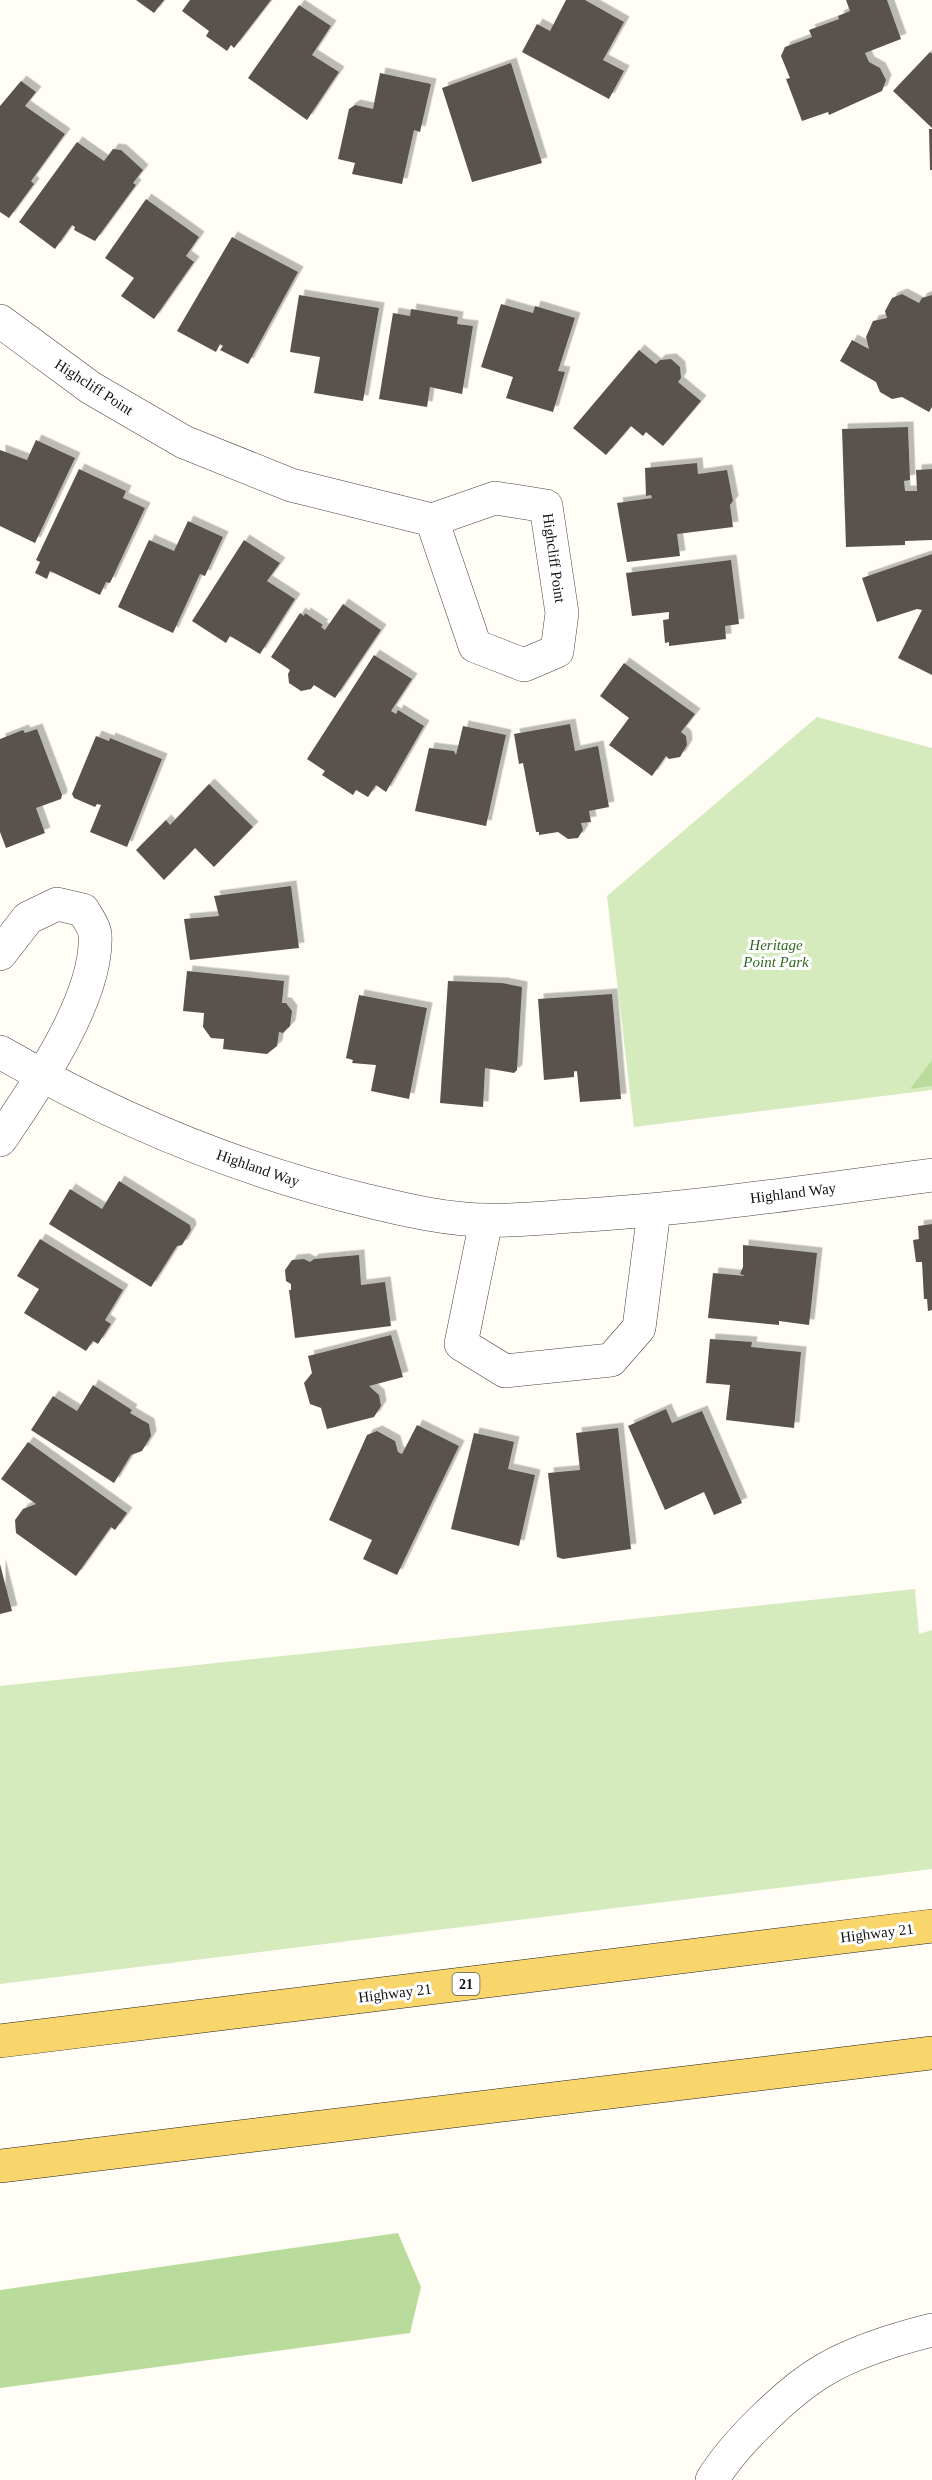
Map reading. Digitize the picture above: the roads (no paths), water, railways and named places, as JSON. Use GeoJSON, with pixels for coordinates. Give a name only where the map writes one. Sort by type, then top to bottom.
{"type":"FeatureCollection","features":[{"type":"Feature","properties":{"kind":"main road","name":"Highway 21"},"geometry":{"type":"LineString","coordinates":[[0,2041],[932,1926]]}},
{"type":"Feature","properties":{"kind":"main road"},"geometry":{"type":"LineString","coordinates":[[0,2166],[932,2053]]}},
{"type":"Feature","properties":{"kind":"street","name":"Highcliff Point"},"geometry":{"type":"LineString","coordinates":[[0,321],[91,388],[184,442],[291,485],[432,520],[495,498],[546,506],[562,613],[557,651],[524,665],[475,646],[432,520]]}},
{"type":"Feature","properties":{"kind":"street"},"geometry":{"type":"LineString","coordinates":[[0,954],[28,918],[57,904],[83,910],[95,931],[94,963],[81,999],[43,1077],[0,1140]]}},
{"type":"Feature","properties":{"kind":"street","name":"Highland Way"},"geometry":{"type":"LineString","coordinates":[[0,1052],[43,1077],[150,1128],[236,1162],[326,1191],[407,1210],[486,1221],[654,1211],[932,1175]]}},
{"type":"Feature","properties":{"kind":"street"},"geometry":{"type":"LineString","coordinates":[[486,1221],[461,1344],[505,1371],[611,1360],[639,1328],[654,1211]]}},
{"type":"Feature","properties":{"kind":"street"},"geometry":{"type":"LineString","coordinates":[[712,2480],[756,2424],[823,2370],[894,2340],[932,2330]]}},
{"type":"Feature","properties":{"kind":"park label","name":"Heritage Point Park"},"geometry":{"type":"Point","coordinates":[776,954]}}]}
